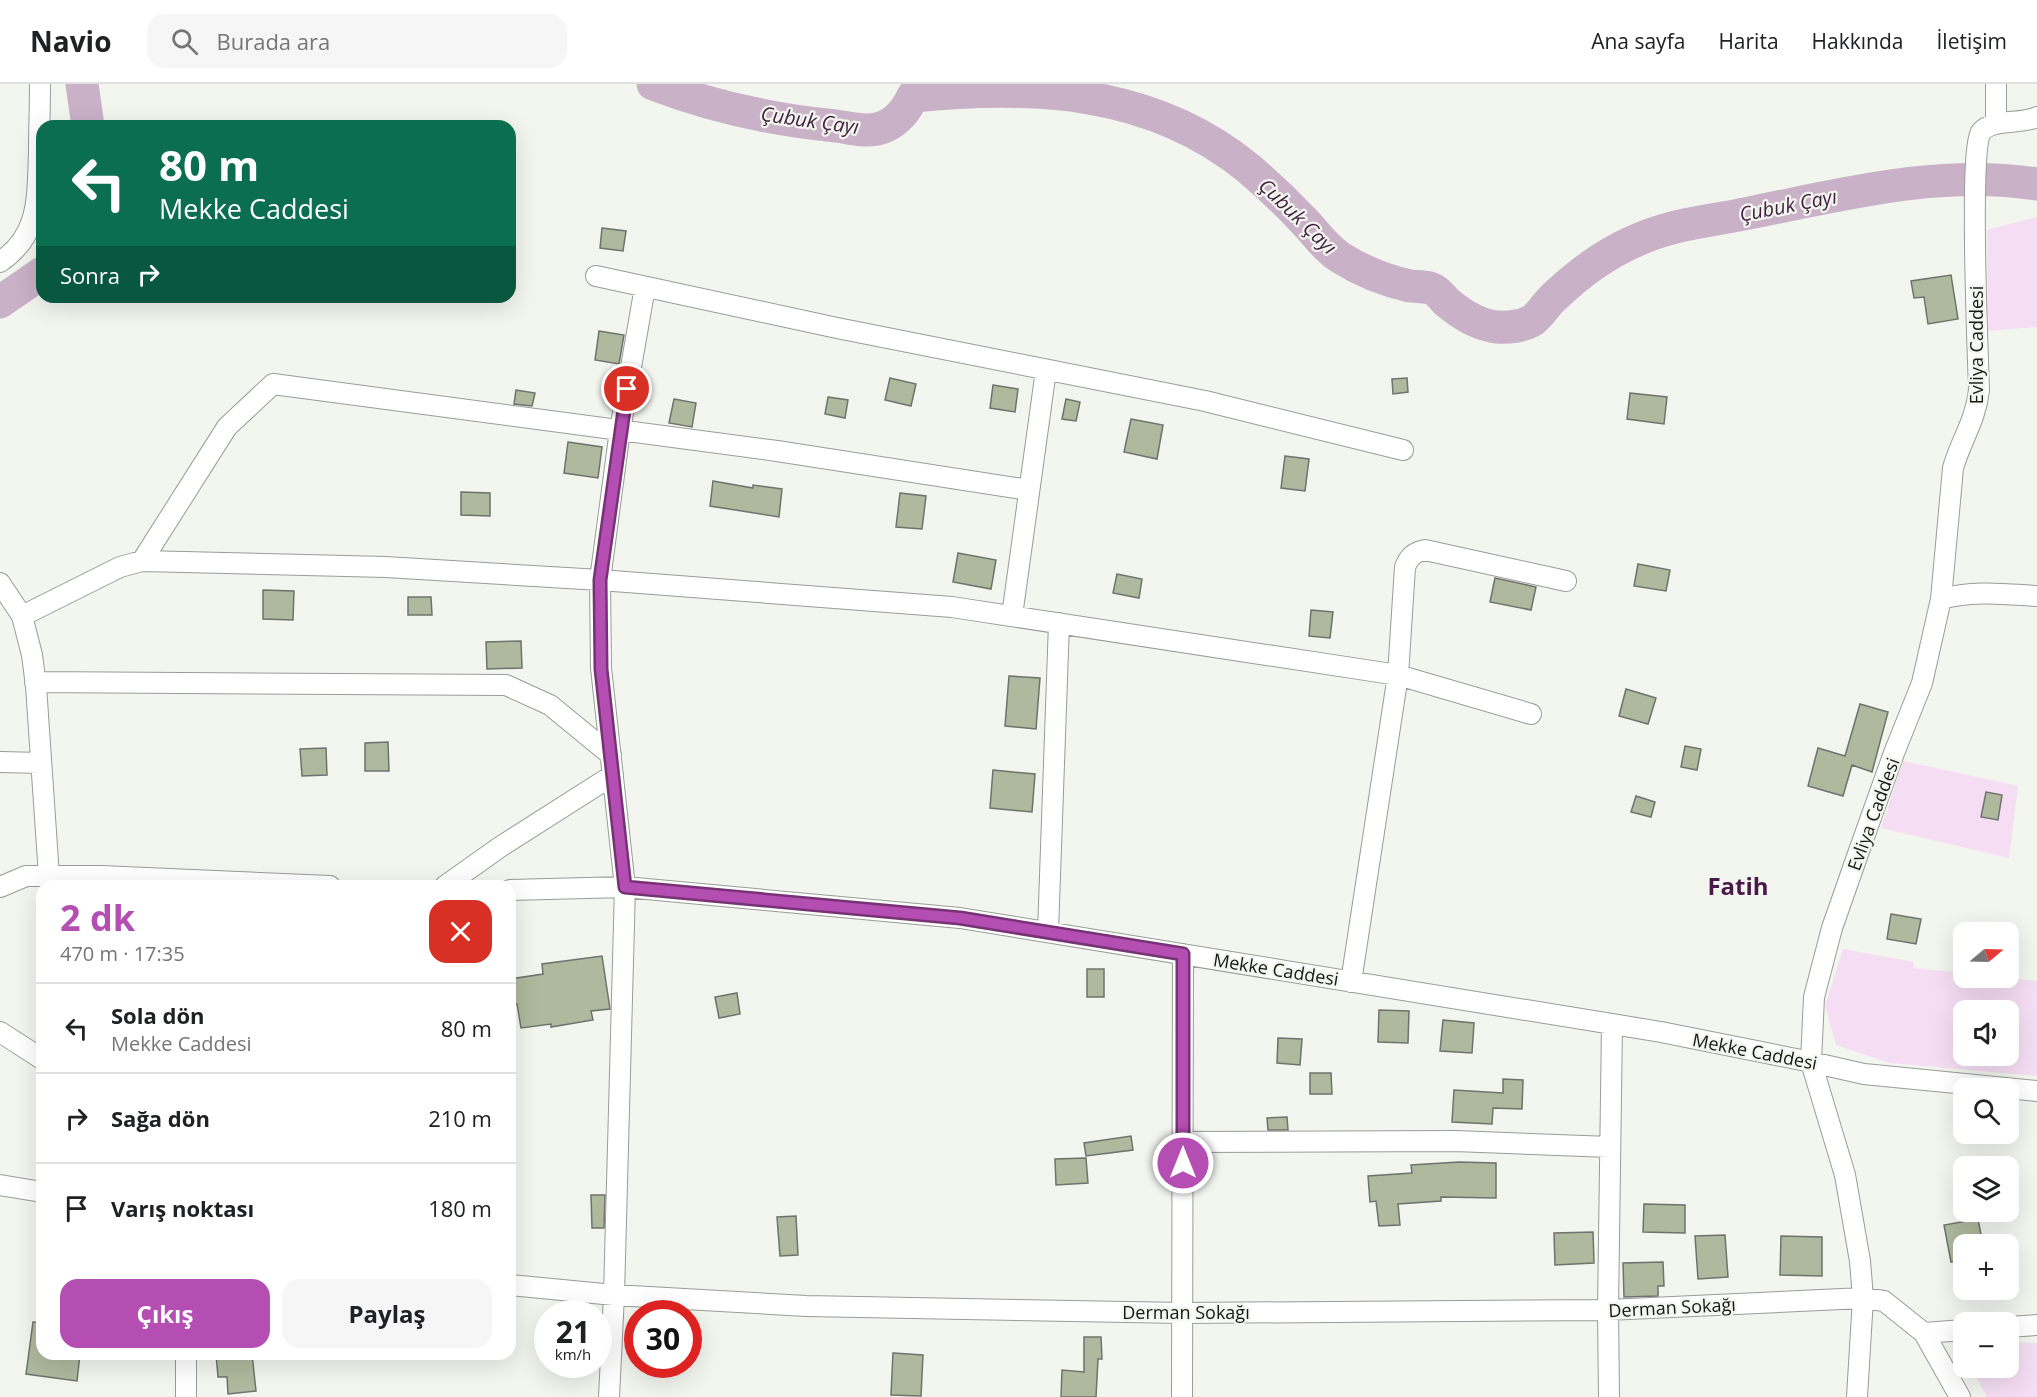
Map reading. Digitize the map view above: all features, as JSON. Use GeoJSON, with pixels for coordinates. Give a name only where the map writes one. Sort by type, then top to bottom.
{"type":"FeatureCollection","features":[{"type":"Feature","properties":{"kind":"street"},"geometry":{"type":"LineString","coordinates":[[39,120],[40,84]]}},
{"type":"Feature","properties":{"kind":"street"},"geometry":{"type":"LineString","coordinates":[[1996,84],[1996,124],[2028,122],[2037,117]]}},
{"type":"Feature","properties":{"kind":"street","name":"Evliya Caddesi"},"geometry":{"type":"LineString","coordinates":[[1857,1397],[1863,1298],[1860,1262],[1845,1175],[1811,1062],[1814,997],[1832,928],[1891,762],[1922,683],[1941,599],[1953,468],[1961,444],[1972,423],[1979,390],[1975,186],[1978,137],[1982,130],[1996,124]]}},
{"type":"Feature","properties":{"kind":"street"},"geometry":{"type":"LineString","coordinates":[[0,262],[11,255],[21,243],[29,230],[36,208]]}},
{"type":"Feature","properties":{"kind":"street"},"geometry":{"type":"LineString","coordinates":[[596,276],[1205,401],[1402,450]]}},
{"type":"Feature","properties":{"kind":"street"},"geometry":{"type":"LineString","coordinates":[[609,1397],[625,887],[601,669],[600,580],[620,430],[645,287]]}},
{"type":"Feature","properties":{"kind":"street"},"geometry":{"type":"LineString","coordinates":[[1012,616],[1046,370]]}},
{"type":"Feature","properties":{"kind":"street"},"geometry":{"type":"LineString","coordinates":[[142,561],[227,427],[273,384],[777,451],[1029,490]]}},
{"type":"Feature","properties":{"kind":"street"},"geometry":{"type":"LineString","coordinates":[[1351,982],[1398,675],[1405,567],[1412,555],[1432,551],[1566,581]]}},
{"type":"Feature","properties":{"kind":"street"},"geometry":{"type":"LineString","coordinates":[[22,616],[120,567],[142,561],[386,567],[600,580],[952,607],[1398,675],[1531,714]]}},
{"type":"Feature","properties":{"kind":"street"},"geometry":{"type":"LineString","coordinates":[[0,583],[22,616],[32,655],[49,876]]}},
{"type":"Feature","properties":{"kind":"street"},"geometry":{"type":"LineString","coordinates":[[1941,599],[1983,592],[2037,596]]}},
{"type":"Feature","properties":{"kind":"street"},"geometry":{"type":"LineString","coordinates":[[1047,932],[1059,623]]}},
{"type":"Feature","properties":{"kind":"street"},"geometry":{"type":"LineString","coordinates":[[35,682],[506,685],[550,705],[612,765]]}},
{"type":"Feature","properties":{"kind":"street"},"geometry":{"type":"LineString","coordinates":[[0,762],[41,763]]}},
{"type":"Feature","properties":{"kind":"street"},"geometry":{"type":"LineString","coordinates":[[453,880],[612,765]]}},
{"type":"Feature","properties":{"kind":"street"},"geometry":{"type":"LineString","coordinates":[[0,887],[26,876],[101,876],[193,880]]}},
{"type":"Feature","properties":{"kind":"street","name":"Mekke Caddesi"},"geometry":{"type":"LineString","coordinates":[[516,890],[625,887],[960,918],[1612,1024],[1864,1074],[2037,1091]]}},
{"type":"Feature","properties":{"kind":"street"},"geometry":{"type":"LineString","coordinates":[[1182,1397],[1183,954]]}},
{"type":"Feature","properties":{"kind":"street"},"geometry":{"type":"LineString","coordinates":[[1609,1397],[1612,1024]]}},
{"type":"Feature","properties":{"kind":"street"},"geometry":{"type":"LineString","coordinates":[[0,1032],[36,1055]]}},
{"type":"Feature","properties":{"kind":"street"},"geometry":{"type":"LineString","coordinates":[[1183,1142],[1455,1141],[1610,1147]]}},
{"type":"Feature","properties":{"kind":"street"},"geometry":{"type":"LineString","coordinates":[[0,1185],[36,1191]]}},
{"type":"Feature","properties":{"kind":"street","name":"Derman Sokağı"},"geometry":{"type":"LineString","coordinates":[[516,1286],[614,1295],[806,1306],[1183,1313],[1608,1310],[1863,1298]]}},
{"type":"Feature","properties":{"kind":"street"},"geometry":{"type":"LineString","coordinates":[[1863,1298],[1884,1301],[1924,1333],[1960,1397]]}},
{"type":"Feature","properties":{"kind":"street"},"geometry":{"type":"LineString","coordinates":[[2019,1326],[2037,1325]]}},
{"type":"Feature","properties":{"kind":"street"},"geometry":{"type":"LineString","coordinates":[[1924,1333],[1953,1331]]}},
{"type":"Feature","properties":{"kind":"street"},"geometry":{"type":"LineString","coordinates":[[186,1360],[186,1397]]}},
{"type":"Feature","properties":{"kind":"shaded area"},"geometry":{"type":"Polygon","coordinates":[[[2037,217],[2037,327],[1988,331],[1987,230],[2037,217]]]}},
{"type":"Feature","properties":{"kind":"shaded area"},"geometry":{"type":"Polygon","coordinates":[[[1903,761],[2018,786],[2009,858],[1881,828],[1903,761]]]}},
{"type":"Feature","properties":{"kind":"shaded area"},"geometry":{"type":"Polygon","coordinates":[[[1843,949],[1914,962],[1913,968],[1953,972],[1953,988],[2019,988],[2019,979],[2037,981],[2037,1076],[1890,1063],[1836,1045],[1825,1006],[1843,949]]]}},
{"type":"Feature","properties":{"kind":"shaded area"},"geometry":{"type":"Polygon","coordinates":[[[2019,1342],[2037,1343],[2037,1397],[1987,1397],[1977,1378],[2019,1378],[2019,1342]]]}},
{"type":"Feature","properties":{"kind":"building"},"geometry":{"type":"Polygon","coordinates":[[[602,228],[626,231],[623,251],[600,248],[602,228]]]}},
{"type":"Feature","properties":{"kind":"building"},"geometry":{"type":"Polygon","coordinates":[[[1951,275],[1958,319],[1928,324],[1924,297],[1914,298],[1911,281],[1951,275]]]}},
{"type":"Feature","properties":{"kind":"building"},"geometry":{"type":"Polygon","coordinates":[[[599,331],[624,335],[619,364],[595,360],[599,331]]]}},
{"type":"Feature","properties":{"kind":"building"},"geometry":{"type":"Polygon","coordinates":[[[890,378],[916,384],[911,406],[885,400],[890,378]]]}},
{"type":"Feature","properties":{"kind":"building"},"geometry":{"type":"Polygon","coordinates":[[[1407,378],[1408,392],[1393,394],[1392,379],[1407,378]]]}},
{"type":"Feature","properties":{"kind":"building"},"geometry":{"type":"Polygon","coordinates":[[[993,385],[1018,389],[1015,412],[990,408],[993,385]]]}},
{"type":"Feature","properties":{"kind":"building"},"geometry":{"type":"Polygon","coordinates":[[[516,390],[535,393],[532,406],[514,404],[516,390]]]}},
{"type":"Feature","properties":{"kind":"building"},"geometry":{"type":"Polygon","coordinates":[[[1630,393],[1667,397],[1664,424],[1627,419],[1630,393]]]}},
{"type":"Feature","properties":{"kind":"building"},"geometry":{"type":"Polygon","coordinates":[[[828,397],[848,400],[845,418],[825,414],[828,397]]]}},
{"type":"Feature","properties":{"kind":"building"},"geometry":{"type":"Polygon","coordinates":[[[674,399],[696,403],[692,427],[669,423],[674,399]]]}},
{"type":"Feature","properties":{"kind":"building"},"geometry":{"type":"Polygon","coordinates":[[[1066,399],[1080,402],[1076,421],[1062,419],[1066,399]]]}},
{"type":"Feature","properties":{"kind":"building"},"geometry":{"type":"Polygon","coordinates":[[[1131,419],[1163,425],[1157,459],[1124,452],[1131,419]]]}},
{"type":"Feature","properties":{"kind":"building"},"geometry":{"type":"Polygon","coordinates":[[[568,442],[602,447],[598,478],[564,473],[568,442]]]}},
{"type":"Feature","properties":{"kind":"building"},"geometry":{"type":"Polygon","coordinates":[[[1285,456],[1309,459],[1305,491],[1281,488],[1285,456]]]}},
{"type":"Feature","properties":{"kind":"building"},"geometry":{"type":"Polygon","coordinates":[[[713,481],[753,488],[753,485],[782,489],[779,517],[710,506],[713,481]]]}},
{"type":"Feature","properties":{"kind":"building"},"geometry":{"type":"Polygon","coordinates":[[[461,492],[490,493],[490,516],[461,515],[461,492]]]}},
{"type":"Feature","properties":{"kind":"building"},"geometry":{"type":"Polygon","coordinates":[[[900,493],[926,496],[922,529],[896,527],[900,493]]]}},
{"type":"Feature","properties":{"kind":"building"},"geometry":{"type":"Polygon","coordinates":[[[958,553],[996,560],[991,589],[953,582],[958,553]]]}},
{"type":"Feature","properties":{"kind":"building"},"geometry":{"type":"Polygon","coordinates":[[[1638,564],[1670,570],[1666,591],[1634,586],[1638,564]]]}},
{"type":"Feature","properties":{"kind":"building"},"geometry":{"type":"Polygon","coordinates":[[[1117,574],[1142,579],[1139,598],[1113,593],[1117,574]]]}},
{"type":"Feature","properties":{"kind":"building"},"geometry":{"type":"Polygon","coordinates":[[[1495,578],[1536,587],[1531,610],[1490,602],[1495,578]]]}},
{"type":"Feature","properties":{"kind":"building"},"geometry":{"type":"Polygon","coordinates":[[[263,590],[294,591],[293,620],[263,619],[263,590]]]}},
{"type":"Feature","properties":{"kind":"building"},"geometry":{"type":"Polygon","coordinates":[[[408,597],[431,597],[432,615],[408,615],[408,597]]]}},
{"type":"Feature","properties":{"kind":"building"},"geometry":{"type":"Polygon","coordinates":[[[1311,610],[1333,612],[1330,638],[1309,636],[1311,610]]]}},
{"type":"Feature","properties":{"kind":"building"},"geometry":{"type":"Polygon","coordinates":[[[521,641],[522,668],[487,669],[486,642],[521,641]]]}},
{"type":"Feature","properties":{"kind":"building"},"geometry":{"type":"Polygon","coordinates":[[[1009,676],[1040,678],[1036,729],[1005,726],[1009,676]]]}},
{"type":"Feature","properties":{"kind":"building"},"geometry":{"type":"Polygon","coordinates":[[[1626,689],[1656,698],[1648,724],[1619,716],[1626,689]]]}},
{"type":"Feature","properties":{"kind":"building"},"geometry":{"type":"Polygon","coordinates":[[[1860,704],[1888,712],[1872,772],[1852,765],[1843,796],[1808,786],[1818,748],[1845,756],[1860,704]]]}},
{"type":"Feature","properties":{"kind":"building"},"geometry":{"type":"Polygon","coordinates":[[[388,742],[389,771],[365,771],[365,743],[388,742]]]}},
{"type":"Feature","properties":{"kind":"building"},"geometry":{"type":"Polygon","coordinates":[[[1685,746],[1701,749],[1697,770],[1681,767],[1685,746]]]}},
{"type":"Feature","properties":{"kind":"building"},"geometry":{"type":"Polygon","coordinates":[[[326,748],[327,775],[302,776],[300,749],[326,748]]]}},
{"type":"Feature","properties":{"kind":"building"},"geometry":{"type":"Polygon","coordinates":[[[993,770],[1035,774],[1032,812],[990,808],[993,770]]]}},
{"type":"Feature","properties":{"kind":"building"},"geometry":{"type":"Polygon","coordinates":[[[1986,792],[2002,795],[1998,820],[1981,817],[1986,792]]]}},
{"type":"Feature","properties":{"kind":"building"},"geometry":{"type":"Polygon","coordinates":[[[1636,796],[1655,802],[1651,817],[1631,812],[1636,796]]]}},
{"type":"Feature","properties":{"kind":"building"},"geometry":{"type":"Polygon","coordinates":[[[1891,914],[1921,919],[1916,944],[1887,939],[1891,914]]]}},
{"type":"Feature","properties":{"kind":"building"},"geometry":{"type":"Polygon","coordinates":[[[602,956],[610,1009],[591,1011],[593,1020],[551,1027],[551,1024],[521,1028],[516,1004],[516,978],[543,974],[542,964],[602,956]]]}},
{"type":"Feature","properties":{"kind":"building"},"geometry":{"type":"Polygon","coordinates":[[[1087,969],[1104,969],[1104,997],[1087,997],[1087,969]]]}},
{"type":"Feature","properties":{"kind":"building"},"geometry":{"type":"Polygon","coordinates":[[[737,993],[740,1014],[719,1018],[715,997],[737,993]]]}},
{"type":"Feature","properties":{"kind":"building"},"geometry":{"type":"Polygon","coordinates":[[[1379,1010],[1409,1011],[1408,1043],[1378,1042],[1379,1010]]]}},
{"type":"Feature","properties":{"kind":"building"},"geometry":{"type":"Polygon","coordinates":[[[1443,1020],[1474,1023],[1472,1053],[1440,1051],[1443,1020]]]}},
{"type":"Feature","properties":{"kind":"building"},"geometry":{"type":"Polygon","coordinates":[[[1278,1038],[1302,1039],[1300,1065],[1277,1063],[1278,1038]]]}},
{"type":"Feature","properties":{"kind":"building"},"geometry":{"type":"Polygon","coordinates":[[[1310,1073],[1331,1073],[1332,1094],[1310,1094],[1310,1073]]]}},
{"type":"Feature","properties":{"kind":"building"},"geometry":{"type":"Polygon","coordinates":[[[1503,1079],[1523,1080],[1522,1109],[1493,1108],[1492,1124],[1452,1122],[1454,1090],[1503,1093],[1503,1079]]]}},
{"type":"Feature","properties":{"kind":"building"},"geometry":{"type":"Polygon","coordinates":[[[1287,1117],[1288,1130],[1268,1130],[1267,1118],[1287,1117]]]}},
{"type":"Feature","properties":{"kind":"building"},"geometry":{"type":"Polygon","coordinates":[[[1131,1136],[1133,1150],[1086,1156],[1084,1143],[1131,1136]]]}},
{"type":"Feature","properties":{"kind":"building"},"geometry":{"type":"Polygon","coordinates":[[[1086,1158],[1088,1183],[1056,1185],[1055,1159],[1086,1158]]]}},
{"type":"Feature","properties":{"kind":"building"},"geometry":{"type":"Polygon","coordinates":[[[1459,1162],[1496,1163],[1496,1198],[1441,1197],[1441,1201],[1398,1204],[1400,1225],[1379,1226],[1376,1201],[1370,1202],[1368,1176],[1412,1173],[1411,1165],[1459,1162]]]}},
{"type":"Feature","properties":{"kind":"building"},"geometry":{"type":"Polygon","coordinates":[[[591,1195],[605,1195],[604,1228],[592,1228],[591,1195]]]}},
{"type":"Feature","properties":{"kind":"building"},"geometry":{"type":"Polygon","coordinates":[[[1644,1204],[1685,1205],[1685,1233],[1643,1232],[1644,1204]]]}},
{"type":"Feature","properties":{"kind":"building"},"geometry":{"type":"Polygon","coordinates":[[[796,1216],[798,1255],[780,1256],[777,1217],[796,1216]]]}},
{"type":"Feature","properties":{"kind":"building"},"geometry":{"type":"Polygon","coordinates":[[[1979,1222],[1981,1234],[1953,1234],[1953,1262],[1951,1262],[1944,1225],[1979,1222]]]}},
{"type":"Feature","properties":{"kind":"building"},"geometry":{"type":"Polygon","coordinates":[[[1593,1232],[1594,1263],[1555,1265],[1554,1233],[1593,1232]]]}},
{"type":"Feature","properties":{"kind":"building"},"geometry":{"type":"Polygon","coordinates":[[[1725,1235],[1728,1277],[1698,1279],[1695,1236],[1725,1235]]]}},
{"type":"Feature","properties":{"kind":"building"},"geometry":{"type":"Polygon","coordinates":[[[1781,1236],[1822,1237],[1822,1276],[1780,1275],[1781,1236]]]}},
{"type":"Feature","properties":{"kind":"building"},"geometry":{"type":"Polygon","coordinates":[[[1663,1262],[1664,1286],[1658,1286],[1658,1296],[1624,1297],[1623,1263],[1663,1262]]]}},
{"type":"Feature","properties":{"kind":"building"},"geometry":{"type":"Polygon","coordinates":[[[33,1322],[36,1322],[36,1360],[79,1360],[77,1381],[26,1374],[33,1322]]]}},
{"type":"Feature","properties":{"kind":"building"},"geometry":{"type":"Polygon","coordinates":[[[1084,1337],[1101,1337],[1102,1359],[1098,1359],[1096,1397],[1061,1397],[1062,1370],[1084,1372],[1084,1337]]]}},
{"type":"Feature","properties":{"kind":"building"},"geometry":{"type":"Polygon","coordinates":[[[893,1353],[923,1355],[921,1396],[891,1395],[893,1353]]]}},
{"type":"Feature","properties":{"kind":"building"},"geometry":{"type":"Polygon","coordinates":[[[217,1360],[253,1360],[256,1391],[228,1394],[227,1377],[218,1377],[217,1360]]]}},
{"type":"Feature","properties":{"kind":"waterway","name":"Çubuk Çayı"},"geometry":{"type":"LineString","coordinates":[[82,84],[87,120]]}},
{"type":"Feature","properties":{"kind":"waterway","name":"Çubuk Çayı"},"geometry":{"type":"LineString","coordinates":[[653,84],[743,111],[862,130],[877,129],[894,121],[907,107],[913,96],[957,92],[1046,93],[1089,98],[1131,107],[1172,122],[1211,142],[1248,168],[1341,258],[1383,278],[1410,286],[1432,289],[1464,315],[1497,327],[1516,326],[1536,318],[1551,299],[1603,258],[1624,246],[1664,230],[1892,186],[1964,180],[2000,180],[2037,184]]}},
{"type":"Feature","properties":{"kind":"waterway","name":"Çubuk Çayı"},"geometry":{"type":"LineString","coordinates":[[0,302],[36,277]]}},
{"type":"Feature","properties":{"kind":"district","name":"Fatih"},"geometry":{"type":"Point","coordinates":[1738,885]}},
{"type":"Feature","properties":{"kind":"route"},"geometry":{"type":"LineString","coordinates":[[627,389],[600,580],[601,669],[625,887],[960,918],[1183,954],[1183,1163]]}}]}
